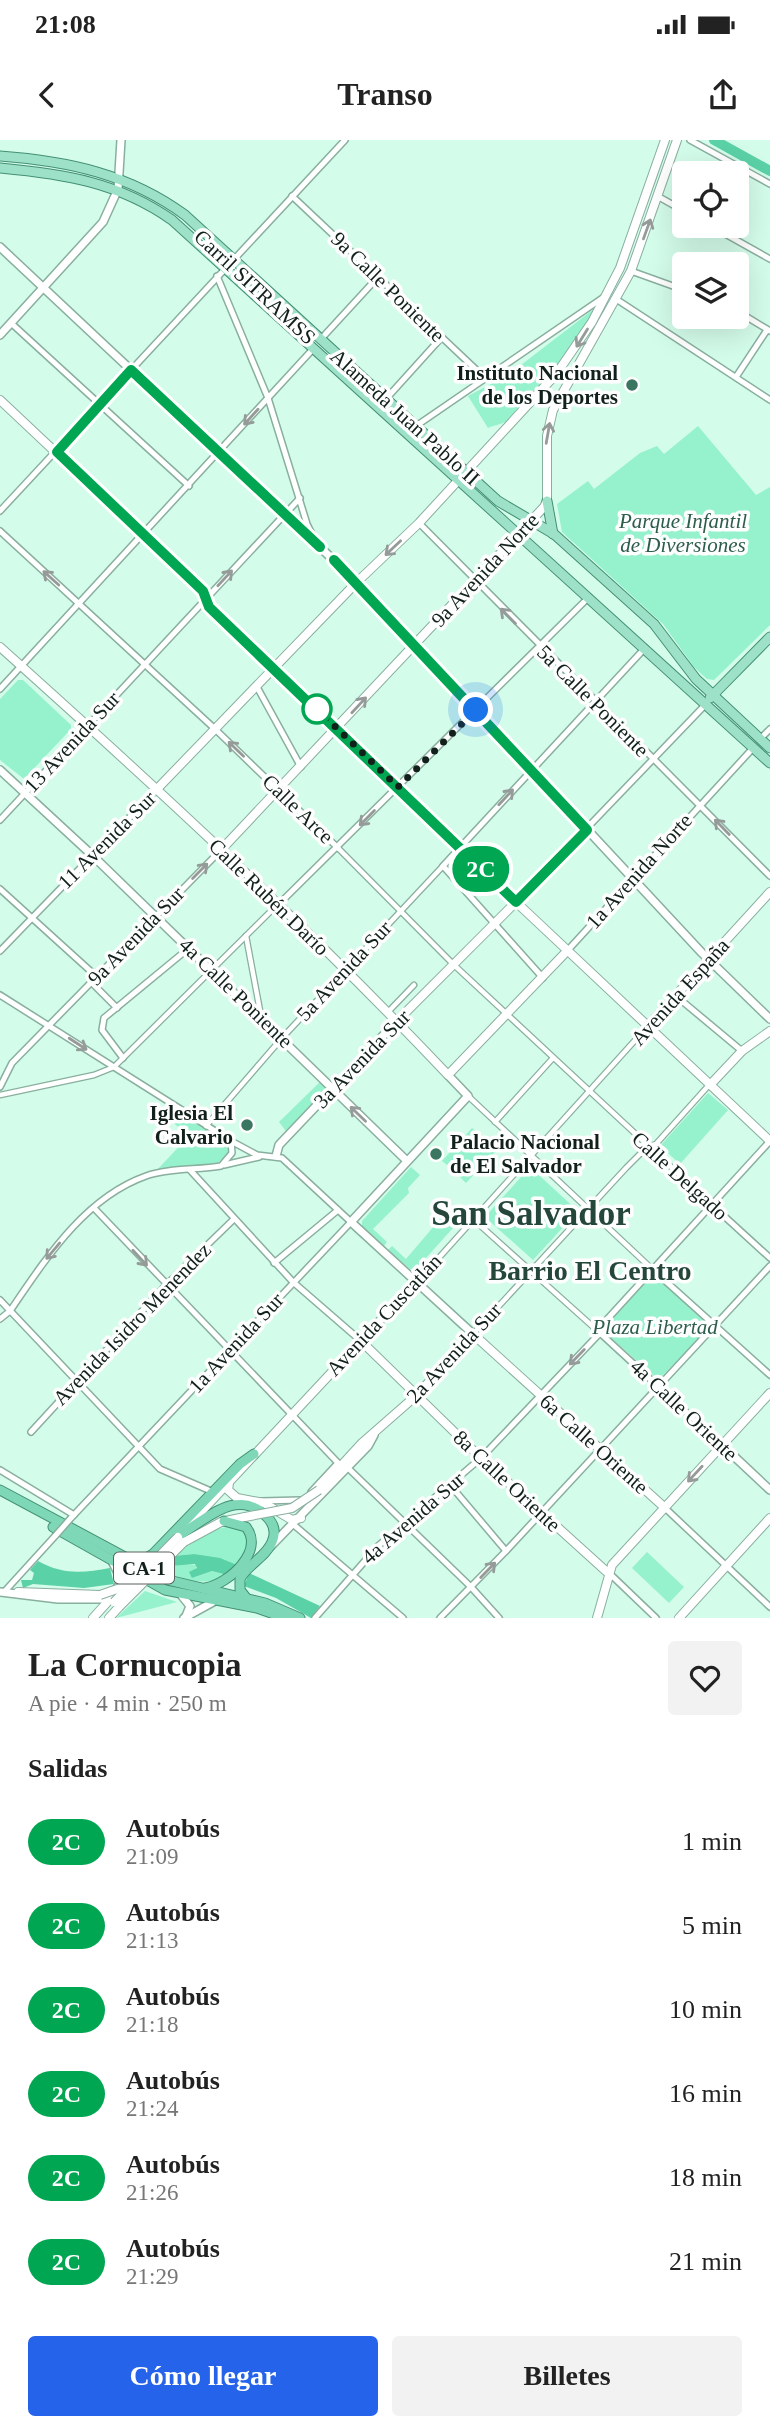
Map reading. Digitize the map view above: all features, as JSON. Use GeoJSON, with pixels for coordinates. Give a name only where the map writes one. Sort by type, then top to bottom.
{"type":"FeatureCollection","features":[{"type":"Feature","properties":{"kind":"highway"},"geometry":{"type":"LineString","coordinates":[[128,1561],[141,1561],[153,1554],[254,1454]]}},
{"type":"Feature","properties":{"kind":"highway","name":"CA-1"},"geometry":{"type":"LineString","coordinates":[[0,1490],[128,1561],[168,1580],[249,1600],[299,1618]]}},
{"type":"Feature","properties":{"kind":"highway","name":"CA-1"},"geometry":{"type":"LineString","coordinates":[[0,1497],[156,1586],[182,1596],[257,1608],[285,1618]]}},
{"type":"Feature","properties":{"kind":"highway"},"geometry":{"type":"LineString","coordinates":[[181,1538],[222,1508],[242,1504],[255,1508],[270,1521],[274,1533],[270,1547],[243,1568],[214,1586],[193,1588]]}},
{"type":"Feature","properties":{"kind":"highway"},"geometry":{"type":"LineString","coordinates":[[224,1521],[243,1525],[251,1535],[251,1549],[240,1583],[242,1593],[249,1600]]}},
{"type":"Feature","properties":{"kind":"main road","name":"11 Avenida Sur"},"geometry":{"type":"LineString","coordinates":[[157,789],[357,582],[419,523],[557,373],[607,295],[635,232],[666,140]]}},
{"type":"Feature","properties":{"kind":"main road"},"geometry":{"type":"LineString","coordinates":[[553,534],[547,501],[547,436],[553,410],[631,271],[677,140]]}},
{"type":"Feature","properties":{"kind":"main road","name":"Alameda Juan Pablo II"},"geometry":{"type":"LineString","coordinates":[[0,156],[72,164],[119,183],[229,263],[321,340],[415,427],[462,477],[508,509],[589,597],[645,648],[710,699],[757,743],[770,763]]}},
{"type":"Feature","properties":{"kind":"main road","name":"Alameda Juan Pablo II"},"geometry":{"type":"LineString","coordinates":[[0,165],[119,183]]}},
{"type":"Feature","properties":{"kind":"main road","name":"Alameda Juan Pablo II"},"geometry":{"type":"LineString","coordinates":[[229,263],[313,349],[462,477],[527,529],[553,534],[660,630],[710,699]]}},
{"type":"Feature","properties":{"kind":"main road","name":"Carril SITRAMSS"},"geometry":{"type":"LineString","coordinates":[[229,263],[462,477],[502,512],[527,529],[710,699]]}},
{"type":"Feature","properties":{"kind":"main road"},"geometry":{"type":"LineString","coordinates":[[557,373],[559,383],[568,380]]}},
{"type":"Feature","properties":{"kind":"main road"},"geometry":{"type":"LineString","coordinates":[[534,399],[546,400],[553,410]]}},
{"type":"Feature","properties":{"kind":"main road"},"geometry":{"type":"LineString","coordinates":[[0,400],[143,534],[207,598],[209,607],[647,1027],[770,1141]]}},
{"type":"Feature","properties":{"kind":"main road","name":"9a Avenida Norte"},"geometry":{"type":"LineString","coordinates":[[279,790],[527,529],[547,501]]}},
{"type":"Feature","properties":{"kind":"main road","name":"Carril SITRAMSS"},"geometry":{"type":"LineString","coordinates":[[527,529],[559,544],[655,631],[690,681]]}},
{"type":"Feature","properties":{"kind":"main road"},"geometry":{"type":"LineString","coordinates":[[710,699],[770,638]]}},
{"type":"Feature","properties":{"kind":"main road","name":"Calle Rubén Darío"},"geometry":{"type":"LineString","coordinates":[[0,647],[221,850],[388,1012],[448,1075]]}},
{"type":"Feature","properties":{"kind":"main road","name":"Alameda Juan Pablo II"},"geometry":{"type":"LineString","coordinates":[[757,743],[770,748]]}},
{"type":"Feature","properties":{"kind":"main road"},"geometry":{"type":"LineString","coordinates":[[757,743],[770,756]]}},
{"type":"Feature","properties":{"kind":"main road","name":"9a Avenida Sur"},"geometry":{"type":"LineString","coordinates":[[221,850],[279,790]]}},
{"type":"Feature","properties":{"kind":"main road","name":"Avenida España"},"geometry":{"type":"LineString","coordinates":[[647,1027],[770,892]]}},
{"type":"Feature","properties":{"kind":"main road","name":"3a Avenida Sur"},"geometry":{"type":"LineString","coordinates":[[397,1021],[516,902]]}},
{"type":"Feature","properties":{"kind":"main road","name":"1a Avenida Norte"},"geometry":{"type":"LineString","coordinates":[[508,1014],[568,950]]}},
{"type":"Feature","properties":{"kind":"main road"},"geometry":{"type":"LineString","coordinates":[[448,1075],[508,1014]]}},
{"type":"Feature","properties":{"kind":"main road"},"geometry":{"type":"LineString","coordinates":[[710,1085],[742,1051],[770,1031]]}},
{"type":"Feature","properties":{"kind":"main road","name":"2a Avenida Sur"},"geometry":{"type":"LineString","coordinates":[[181,1538],[224,1521],[292,1508],[319,1490],[362,1443],[418,1394],[473,1334]]}},
{"type":"Feature","properties":{"kind":"main road","name":"6a Calle Oriente"},"geometry":{"type":"LineString","coordinates":[[473,1334],[664,1507]]}},
{"type":"Feature","properties":{"kind":"main road","name":"8a Calle Oriente"},"geometry":{"type":"LineString","coordinates":[[360,1341],[607,1576]]}},
{"type":"Feature","properties":{"kind":"main road","name":"Avenida Cuscatlán"},"geometry":{"type":"LineString","coordinates":[[181,1538],[254,1454],[360,1341]]}},
{"type":"Feature","properties":{"kind":"main road"},"geometry":{"type":"LineString","coordinates":[[595,1618],[607,1576],[664,1507],[770,1393]]}},
{"type":"Feature","properties":{"kind":"main road"},"geometry":{"type":"LineString","coordinates":[[229,1483],[229,1490],[234,1497],[258,1501],[289,1519],[301,1518]]}},
{"type":"Feature","properties":{"kind":"main road"},"geometry":{"type":"LineString","coordinates":[[679,1618],[770,1518]]}},
{"type":"Feature","properties":{"kind":"main road"},"geometry":{"type":"LineString","coordinates":[[93,1618],[115,1602],[181,1538]]}},
{"type":"Feature","properties":{"kind":"main road"},"geometry":{"type":"LineString","coordinates":[[99,1618],[181,1538]]}},
{"type":"Feature","properties":{"kind":"main road"},"geometry":{"type":"LineString","coordinates":[[18,1592],[100,1595],[134,1581]]}},
{"type":"Feature","properties":{"kind":"main road"},"geometry":{"type":"LineString","coordinates":[[109,1618],[115,1602]]}},
{"type":"Feature","properties":{"kind":"street"},"geometry":{"type":"LineString","coordinates":[[0,335],[103,222],[119,183],[121,140]]}},
{"type":"Feature","properties":{"kind":"street"},"geometry":{"type":"LineString","coordinates":[[0,511],[345,140]]}},
{"type":"Feature","properties":{"kind":"street"},"geometry":{"type":"LineString","coordinates":[[690,140],[770,184]]}},
{"type":"Feature","properties":{"kind":"street","name":"9a Calle Poniente"},"geometry":{"type":"LineString","coordinates":[[292,196],[485,378]]}},
{"type":"Feature","properties":{"kind":"street"},"geometry":{"type":"LineString","coordinates":[[659,197],[672,204]]}},
{"type":"Feature","properties":{"kind":"street"},"geometry":{"type":"LineString","coordinates":[[732,238],[770,259]]}},
{"type":"Feature","properties":{"kind":"street"},"geometry":{"type":"LineString","coordinates":[[0,247],[357,582],[708,959],[770,1019]]}},
{"type":"Feature","properties":{"kind":"street"},"geometry":{"type":"LineString","coordinates":[[631,271],[672,286]]}},
{"type":"Feature","properties":{"kind":"street"},"geometry":{"type":"LineString","coordinates":[[217,276],[268,398],[307,524],[320,547]]}},
{"type":"Feature","properties":{"kind":"street"},"geometry":{"type":"LineString","coordinates":[[321,340],[378,276]]}},
{"type":"Feature","properties":{"kind":"street"},"geometry":{"type":"LineString","coordinates":[[415,427],[607,295]]}},
{"type":"Feature","properties":{"kind":"street"},"geometry":{"type":"LineString","coordinates":[[616,299],[770,400]]}},
{"type":"Feature","properties":{"kind":"street"},"geometry":{"type":"LineString","coordinates":[[736,377],[769,330],[749,318]]}},
{"type":"Feature","properties":{"kind":"street"},"geometry":{"type":"LineString","coordinates":[[11,323],[189,486]]}},
{"type":"Feature","properties":{"kind":"street"},"geometry":{"type":"LineString","coordinates":[[385,400],[442,338]]}},
{"type":"Feature","properties":{"kind":"street"},"geometry":{"type":"LineString","coordinates":[[0,689],[313,349]]}},
{"type":"Feature","properties":{"kind":"street","name":"13 Avenida Sur"},"geometry":{"type":"LineString","coordinates":[[0,820],[300,498]]}},
{"type":"Feature","properties":{"kind":"street","name":"5a Calle Poniente"},"geometry":{"type":"LineString","coordinates":[[419,523],[540,648],[770,876]]}},
{"type":"Feature","properties":{"kind":"street","name":"Calle Arce"},"geometry":{"type":"LineString","coordinates":[[0,531],[215,729],[454,965],[590,1093]]}},
{"type":"Feature","properties":{"kind":"street"},"geometry":{"type":"LineString","coordinates":[[0,1096],[94,1075],[114,1067],[589,597]]}},
{"type":"Feature","properties":{"kind":"street"},"geometry":{"type":"LineString","coordinates":[[543,978],[443,866],[645,648]]}},
{"type":"Feature","properties":{"kind":"street"},"geometry":{"type":"LineString","coordinates":[[257,687],[301,767]]}},
{"type":"Feature","properties":{"kind":"street"},"geometry":{"type":"LineString","coordinates":[[516,902],[710,699]]}},
{"type":"Feature","properties":{"kind":"street","name":"1a Avenida Norte"},"geometry":{"type":"LineString","coordinates":[[568,950],[770,729]]}},
{"type":"Feature","properties":{"kind":"street","name":"4a Calle Poniente"},"geometry":{"type":"LineString","coordinates":[[0,770],[261,1017],[407,1161]]}},
{"type":"Feature","properties":{"kind":"street","name":"11 Avenida Sur"},"geometry":{"type":"LineString","coordinates":[[0,951],[157,789]]}},
{"type":"Feature","properties":{"kind":"street","name":"9a Avenida Sur"},"geometry":{"type":"LineString","coordinates":[[0,1087],[12,1063],[221,850]]}},
{"type":"Feature","properties":{"kind":"street","name":"5a Avenida Sur"},"geometry":{"type":"LineString","coordinates":[[206,1126],[282,1038],[443,866]]}},
{"type":"Feature","properties":{"kind":"street"},"geometry":{"type":"LineString","coordinates":[[0,889],[96,976]]}},
{"type":"Feature","properties":{"kind":"street"},"geometry":{"type":"LineString","coordinates":[[246,936],[261,1017]]}},
{"type":"Feature","properties":{"kind":"street"},"geometry":{"type":"LineString","coordinates":[[123,1058],[102,1030],[104,1018],[189,948]]}},
{"type":"Feature","properties":{"kind":"street"},"geometry":{"type":"LineString","coordinates":[[91,982],[117,1008]]}},
{"type":"Feature","properties":{"kind":"street"},"geometry":{"type":"LineString","coordinates":[[388,1012],[414,985]]}},
{"type":"Feature","properties":{"kind":"street"},"geometry":{"type":"LineString","coordinates":[[0,995],[231,1142],[262,1157]]}},
{"type":"Feature","properties":{"kind":"street"},"geometry":{"type":"LineString","coordinates":[[676,996],[742,1051]]}},
{"type":"Feature","properties":{"kind":"street","name":"3a Avenida Sur"},"geometry":{"type":"LineString","coordinates":[[275,1156],[279,1145],[397,1021]]}},
{"type":"Feature","properties":{"kind":"street","name":"Avenida España"},"geometry":{"type":"LineString","coordinates":[[590,1093],[647,1027]]}},
{"type":"Feature","properties":{"kind":"street"},"geometry":{"type":"LineString","coordinates":[[495,1122],[553,1058]]}},
{"type":"Feature","properties":{"kind":"street","name":"Calle Rubén Darío"},"geometry":{"type":"LineString","coordinates":[[448,1075],[652,1269]]}},
{"type":"Feature","properties":{"kind":"street","name":"2a Avenida Sur"},"geometry":{"type":"LineString","coordinates":[[473,1334],[587,1210],[647,1147],[656,1144],[710,1085]]}},
{"type":"Feature","properties":{"kind":"street","name":"Calle Delgado"},"geometry":{"type":"LineString","coordinates":[[590,1093],[770,1258]]}},
{"type":"Feature","properties":{"kind":"street","name":"Avenida Cuscatlán"},"geometry":{"type":"LineString","coordinates":[[360,1341],[590,1093]]}},
{"type":"Feature","properties":{"kind":"street","name":"1a Avenida Sur"},"geometry":{"type":"LineString","coordinates":[[3,1591],[468,1096]]}},
{"type":"Feature","properties":{"kind":"street","name":"4a Avenida Sur"},"geometry":{"type":"LineString","coordinates":[[315,1618],[351,1574],[404,1522],[451,1486],[481,1458],[600,1333],[601,1326],[770,1141]]}},
{"type":"Feature","properties":{"kind":"street"},"geometry":{"type":"LineString","coordinates":[[221,1166],[232,1153],[231,1142]]}},
{"type":"Feature","properties":{"kind":"street"},"geometry":{"type":"LineString","coordinates":[[0,1318],[10,1311],[52,1250],[94,1208],[118,1189],[148,1175],[275,1156],[282,1158],[351,1222]]}},
{"type":"Feature","properties":{"kind":"street"},"geometry":{"type":"LineString","coordinates":[[190,1170],[274,1263],[360,1341]]}},
{"type":"Feature","properties":{"kind":"street"},"geometry":{"type":"LineString","coordinates":[[94,1208],[290,1416],[404,1522],[499,1618]]}},
{"type":"Feature","properties":{"kind":"street"},"geometry":{"type":"LineString","coordinates":[[274,1263],[338,1210]]}},
{"type":"Feature","properties":{"kind":"street","name":"Avenida Isidro Menendez"},"geometry":{"type":"LineString","coordinates":[[31,1432],[166,1285],[234,1219]]}},
{"type":"Feature","properties":{"kind":"street","name":"4a Calle Oriente"},"geometry":{"type":"LineString","coordinates":[[473,1219],[770,1490]]}},
{"type":"Feature","properties":{"kind":"street","name":"6a Calle Oriente"},"geometry":{"type":"LineString","coordinates":[[351,1222],[473,1334]]}},
{"type":"Feature","properties":{"kind":"street"},"geometry":{"type":"LineString","coordinates":[[440,1618],[506,1551],[770,1266]]}},
{"type":"Feature","properties":{"kind":"street"},"geometry":{"type":"LineString","coordinates":[[652,1269],[770,1375]]}},
{"type":"Feature","properties":{"kind":"street"},"geometry":{"type":"LineString","coordinates":[[0,1300],[160,1469],[213,1492]]}},
{"type":"Feature","properties":{"kind":"street","name":"2a Avenida Sur"},"geometry":{"type":"LineString","coordinates":[[258,1501],[301,1499],[342,1466]]}},
{"type":"Feature","properties":{"kind":"street","name":"2a Avenida Sur"},"geometry":{"type":"LineString","coordinates":[[270,1547],[301,1518],[342,1466]]}},
{"type":"Feature","properties":{"kind":"street"},"geometry":{"type":"LineString","coordinates":[[0,1469],[73,1517]]}},
{"type":"Feature","properties":{"kind":"street"},"geometry":{"type":"LineString","coordinates":[[451,1486],[506,1551]]}},
{"type":"Feature","properties":{"kind":"street","name":"6a Calle Oriente"},"geometry":{"type":"LineString","coordinates":[[664,1507],[770,1607]]}},
{"type":"Feature","properties":{"kind":"street"},"geometry":{"type":"LineString","coordinates":[[294,1525],[403,1618]]}},
{"type":"Feature","properties":{"kind":"street"},"geometry":{"type":"LineString","coordinates":[[3,1591],[58,1599],[115,1602],[122,1579],[116,1567],[107,1559]]}},
{"type":"Feature","properties":{"kind":"street","name":"8a Calle Oriente"},"geometry":{"type":"LineString","coordinates":[[607,1576],[656,1618]]}},
{"type":"Feature","properties":{"kind":"street"},"geometry":{"type":"LineString","coordinates":[[182,1596],[190,1606],[184,1617]]}},
{"type":"Feature","properties":{"kind":"street"},"geometry":{"type":"LineString","coordinates":[[184,1617],[213,1602]]}},
{"type":"Feature","properties":{"kind":"green space"},"geometry":{"type":"Polygon","coordinates":[[[599,305],[571,348],[535,395],[512,418],[488,428],[468,396],[508,375],[599,305]]]}},
{"type":"Feature","properties":{"kind":"green space","name":"Parque Infantil de Diversiones"},"geometry":{"type":"Polygon","coordinates":[[[698,426],[756,495],[770,487],[770,625],[714,680],[707,679],[694,667],[663,624],[562,532],[557,504],[588,481],[594,489],[640,453],[657,446],[664,454],[698,426]]]}},
{"type":"Feature","properties":{"kind":"green space"},"geometry":{"type":"Polygon","coordinates":[[[18,680],[23,680],[71,725],[71,729],[24,779],[0,760],[0,699],[18,680]]]}},
{"type":"Feature","properties":{"kind":"green space"},"geometry":{"type":"Polygon","coordinates":[[[324,1078],[333,1089],[289,1135],[279,1122],[324,1078]]]}},
{"type":"Feature","properties":{"kind":"green space"},"geometry":{"type":"Polygon","coordinates":[[[708,1093],[728,1110],[680,1164],[660,1146],[708,1093]]]}},
{"type":"Feature","properties":{"kind":"green space"},"geometry":{"type":"Polygon","coordinates":[[[175,1109],[228,1143],[230,1151],[218,1163],[156,1171],[188,1137],[166,1115],[175,1109]]]}},
{"type":"Feature","properties":{"kind":"green space"},"geometry":{"type":"Polygon","coordinates":[[[472,1128],[478,1133],[474,1137],[486,1148],[490,1144],[497,1150],[487,1161],[480,1155],[470,1166],[476,1172],[466,1183],[460,1177],[464,1172],[452,1160],[447,1165],[442,1161],[472,1128]]]}},
{"type":"Feature","properties":{"kind":"green space"},"geometry":{"type":"Polygon","coordinates":[[[411,1167],[420,1175],[408,1188],[409,1193],[373,1229],[387,1242],[384,1246],[362,1226],[362,1221],[411,1167]]]}},
{"type":"Feature","properties":{"kind":"green space"},"geometry":{"type":"Polygon","coordinates":[[[530,1167],[578,1211],[533,1260],[485,1217],[530,1167]]]}},
{"type":"Feature","properties":{"kind":"green space"},"geometry":{"type":"Polygon","coordinates":[[[446,1212],[462,1218],[416,1269],[410,1269],[388,1250],[392,1246],[406,1259],[446,1212]]]}},
{"type":"Feature","properties":{"kind":"green space","name":"Plaza Libertad"},"geometry":{"type":"Polygon","coordinates":[[[653,1277],[661,1280],[703,1318],[706,1326],[704,1334],[661,1377],[654,1376],[609,1336],[606,1328],[608,1321],[646,1280],[653,1277]]]}},
{"type":"Feature","properties":{"kind":"green space"},"geometry":{"type":"Polygon","coordinates":[[[230,1526],[242,1531],[248,1544],[237,1565],[194,1554],[173,1556],[210,1531],[230,1526]]]}},
{"type":"Feature","properties":{"kind":"green space"},"geometry":{"type":"Polygon","coordinates":[[[647,1552],[684,1587],[669,1603],[632,1568],[647,1552]]]}},
{"type":"Feature","properties":{"kind":"green space"},"geometry":{"type":"Polygon","coordinates":[[[197,1565],[192,1578],[212,1571],[227,1575],[213,1581],[194,1581],[173,1576],[174,1570],[169,1566],[197,1565]]]}},
{"type":"Feature","properties":{"kind":"green space"},"geometry":{"type":"Polygon","coordinates":[[[145,1591],[177,1602],[116,1618],[145,1591]]]}},
{"type":"Feature","properties":{"kind":"shaded area"},"geometry":{"type":"Polygon","coordinates":[[[194,1554],[220,1558],[237,1565],[227,1575],[212,1571],[192,1578],[189,1572],[197,1568],[195,1564],[169,1566],[166,1563],[173,1556],[194,1554]]]}},
{"type":"Feature","properties":{"kind":"shaded area"},"geometry":{"type":"Polygon","coordinates":[[[38,1561],[56,1569],[73,1572],[110,1568],[114,1584],[84,1588],[33,1584],[23,1588],[21,1580],[32,1580],[34,1573],[30,1570],[38,1561]]]}},
{"type":"Feature","properties":{"kind":"shaded area"},"geometry":{"type":"Polygon","coordinates":[[[249,1573],[320,1606],[311,1618],[276,1598],[244,1586],[249,1573]]]}},
{"type":"Feature","properties":{"kind":"waterway"},"geometry":{"type":"LineString","coordinates":[[714,140],[770,171]]}},
{"type":"Feature","properties":{"kind":"bus line","name":"2C"},"geometry":{"type":"LineString","coordinates":[[320,547],[131,370],[57,452],[203,591],[209,607],[516,902],[587,830],[334,560]]}},
{"type":"Feature","properties":{"kind":"place","name":"Instituto Nacional de los Deportes"},"geometry":{"type":"Point","coordinates":[632,385]}},
{"type":"Feature","properties":{"kind":"place","name":"Iglesia El Calvario"},"geometry":{"type":"Point","coordinates":[247,1125]}},
{"type":"Feature","properties":{"kind":"place","name":"Palacio Nacional de El Salvador"},"geometry":{"type":"Point","coordinates":[436,1154]}},
{"type":"Feature","properties":{"kind":"district","name":"San Salvador"},"geometry":{"type":"Point","coordinates":[531,1213]}},
{"type":"Feature","properties":{"kind":"district","name":"Barrio El Centro"},"geometry":{"type":"Point","coordinates":[590,1270]}},
{"type":"Feature","properties":{"kind":"route"},"geometry":{"type":"LineString","coordinates":[[317,709],[398,787],[476,710]]}}]}
